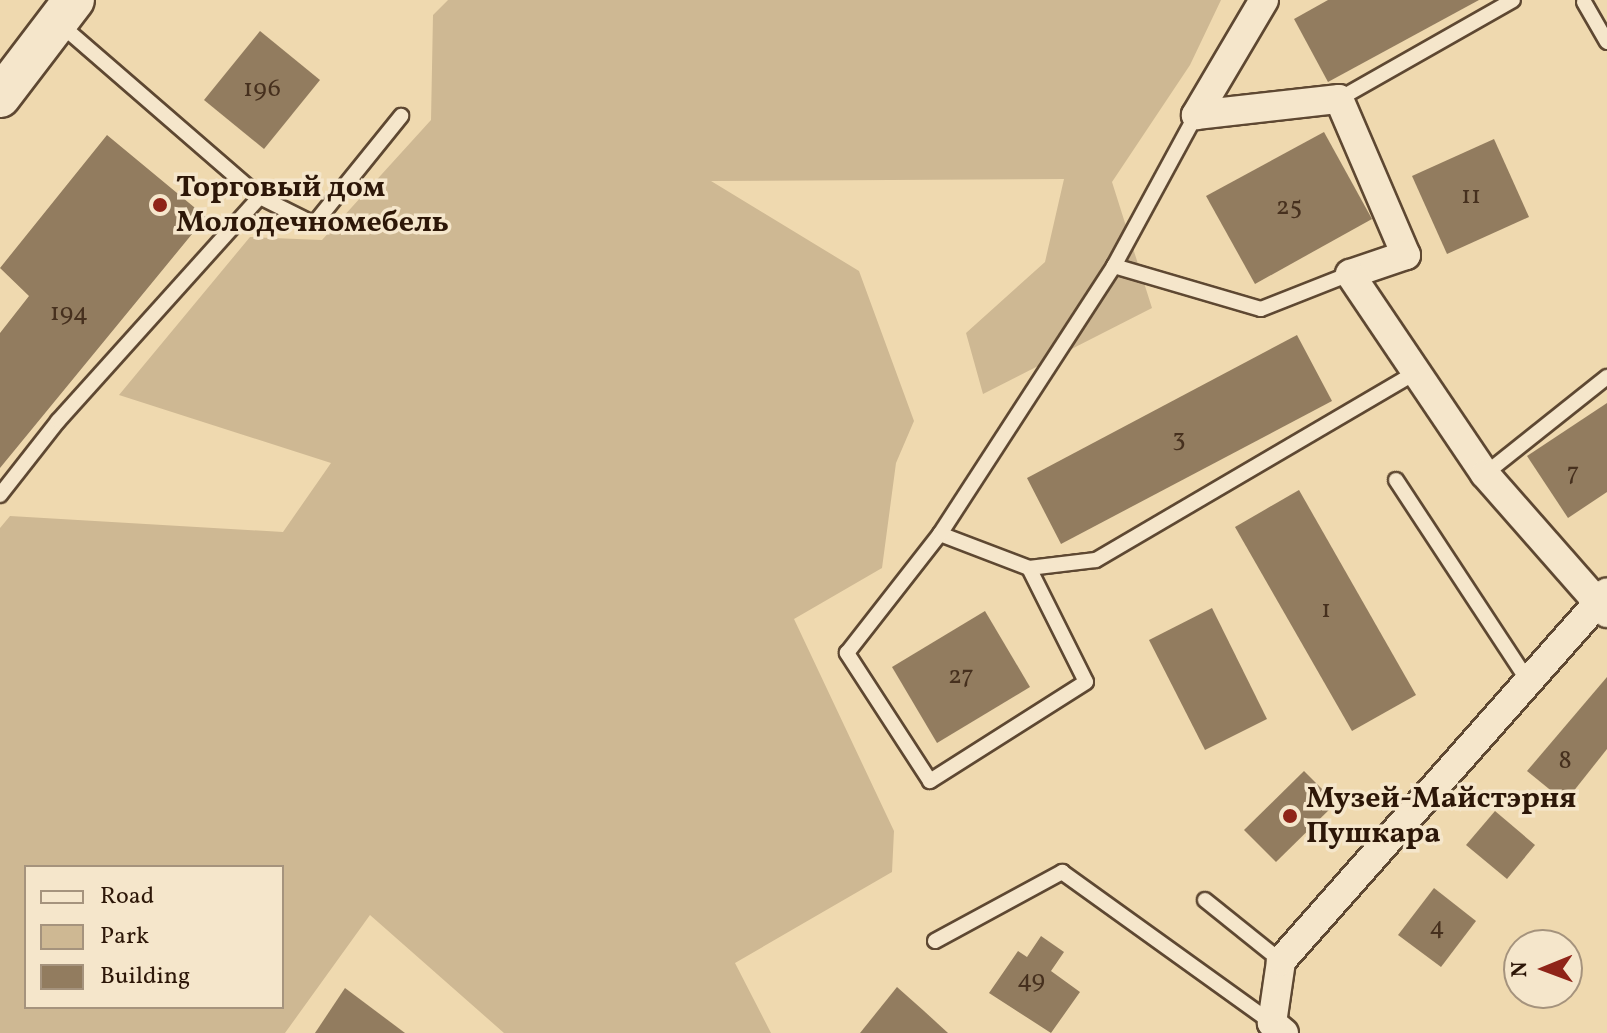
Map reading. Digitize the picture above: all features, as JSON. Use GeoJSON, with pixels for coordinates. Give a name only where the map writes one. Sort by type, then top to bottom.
{"type":"FeatureCollection","features":[{"type":"Feature","properties":{"kind":"street"},"geometry":{"type":"LineString","coordinates":[[1196,115],[1264,0]]}},
{"type":"Feature","properties":{"kind":"street"},"geometry":{"type":"LineString","coordinates":[[0,97],[66,11]]}},
{"type":"Feature","properties":{"kind":"street"},"geometry":{"type":"LineString","coordinates":[[1196,115],[1339,99],[1406,255],[1350,274],[1485,474],[1603,603],[1528,681],[1281,961],[1278,1028]]}},
{"type":"Feature","properties":{"kind":"lane"},"geometry":{"type":"LineString","coordinates":[[1339,99],[1513,0]]}},
{"type":"Feature","properties":{"kind":"lane"},"geometry":{"type":"LineString","coordinates":[[1584,2],[1607,42]]}},
{"type":"Feature","properties":{"kind":"lane"},"geometry":{"type":"LineString","coordinates":[[66,11],[260,197],[314,224],[401,116]]}},
{"type":"Feature","properties":{"kind":"lane"},"geometry":{"type":"LineString","coordinates":[[1029,568],[1086,682],[930,781],[847,653],[940,534],[1114,266],[1196,115]]}},
{"type":"Feature","properties":{"kind":"lane"},"geometry":{"type":"LineString","coordinates":[[0,495],[58,421],[260,197]]}},
{"type":"Feature","properties":{"kind":"lane"},"geometry":{"type":"LineString","coordinates":[[1114,266],[1261,309],[1350,274]]}},
{"type":"Feature","properties":{"kind":"lane"},"geometry":{"type":"LineString","coordinates":[[940,534],[1029,568],[1096,560],[1416,372]]}},
{"type":"Feature","properties":{"kind":"lane"},"geometry":{"type":"LineString","coordinates":[[1485,474],[1607,377]]}},
{"type":"Feature","properties":{"kind":"lane"},"geometry":{"type":"LineString","coordinates":[[1396,480],[1528,681]]}},
{"type":"Feature","properties":{"kind":"lane"},"geometry":{"type":"LineString","coordinates":[[935,941],[1062,872],[1278,1028]]}},
{"type":"Feature","properties":{"kind":"lane"},"geometry":{"type":"LineString","coordinates":[[1205,900],[1281,961]]}},
{"type":"Feature","properties":{"kind":"green space"},"geometry":{"type":"Polygon","coordinates":[[[448,0],[1221,0],[1190,65],[1112,182],[1152,308],[983,394],[966,333],[1045,262],[1064,179],[711,181],[859,271],[914,421],[896,463],[882,568],[794,619],[894,831],[892,872],[735,963],[771,1033],[504,1033],[370,915],[285,1033],[0,1033],[0,528],[10,516],[283,532],[331,463],[119,395],[250,237],[322,240],[431,120],[433,15],[448,0]]]}},
{"type":"Feature","properties":{"kind":"building"},"geometry":{"type":"Polygon","coordinates":[[[1328,0],[1479,0],[1328,82],[1294,19],[1328,0]]]}},
{"type":"Feature","properties":{"kind":"building"},"geometry":{"type":"Polygon","coordinates":[[[260,31],[320,80],[264,149],[204,100],[260,31]]]}},
{"type":"Feature","properties":{"kind":"building"},"geometry":{"type":"Polygon","coordinates":[[[1324,132],[1372,219],[1255,284],[1206,196],[1324,132]]]}},
{"type":"Feature","properties":{"kind":"building"},"geometry":{"type":"Polygon","coordinates":[[[107,135],[206,217],[0,468],[0,333],[29,296],[0,268],[107,135]]]}},
{"type":"Feature","properties":{"kind":"building"},"geometry":{"type":"Polygon","coordinates":[[[1494,139],[1529,217],[1447,254],[1412,176],[1494,139]]]}},
{"type":"Feature","properties":{"kind":"building"},"geometry":{"type":"Polygon","coordinates":[[[1297,335],[1332,401],[1061,544],[1027,478],[1297,335]]]}},
{"type":"Feature","properties":{"kind":"building"},"geometry":{"type":"Polygon","coordinates":[[[1607,403],[1607,492],[1568,518],[1527,456],[1607,403]]]}},
{"type":"Feature","properties":{"kind":"building"},"geometry":{"type":"Polygon","coordinates":[[[1299,490],[1416,695],[1352,731],[1235,527],[1299,490]]]}},
{"type":"Feature","properties":{"kind":"building"},"geometry":{"type":"Polygon","coordinates":[[[1212,608],[1267,719],[1205,750],[1149,640],[1212,608]]]}},
{"type":"Feature","properties":{"kind":"building"},"geometry":{"type":"Polygon","coordinates":[[[985,611],[1030,687],[937,743],[892,667],[985,611]]]}},
{"type":"Feature","properties":{"kind":"building"},"geometry":{"type":"Polygon","coordinates":[[[1607,677],[1607,749],[1565,802],[1527,771],[1607,677]]]}},
{"type":"Feature","properties":{"kind":"building","name":"Музей-Майстэрня Пушкара"},"geometry":{"type":"Polygon","coordinates":[[[1304,771],[1336,803],[1276,862],[1244,830],[1304,771]]]}},
{"type":"Feature","properties":{"kind":"building"},"geometry":{"type":"Polygon","coordinates":[[[1495,811],[1535,845],[1507,879],[1466,845],[1495,811]]]}},
{"type":"Feature","properties":{"kind":"building"},"geometry":{"type":"Polygon","coordinates":[[[1434,888],[1476,921],[1441,967],[1398,935],[1434,888]]]}},
{"type":"Feature","properties":{"kind":"building"},"geometry":{"type":"Polygon","coordinates":[[[1041,936],[1064,952],[1051,971],[1080,992],[1051,1033],[989,993],[1018,951],[1027,957],[1041,936]]]}},
{"type":"Feature","properties":{"kind":"building"},"geometry":{"type":"Polygon","coordinates":[[[897,987],[924,1011],[948,1033],[860,1033],[897,987]]]}},
{"type":"Feature","properties":{"kind":"building"},"geometry":{"type":"Polygon","coordinates":[[[345,988],[405,1033],[315,1033],[345,988]]]}},
{"type":"Feature","properties":{"kind":"place","name":"Торговый дом Молодечномебель"},"geometry":{"type":"Point","coordinates":[160,205]}},
{"type":"Feature","properties":{"kind":"place","name":"Музей-Майстэрня Пушкара"},"geometry":{"type":"Point","coordinates":[1290,816]}}]}
